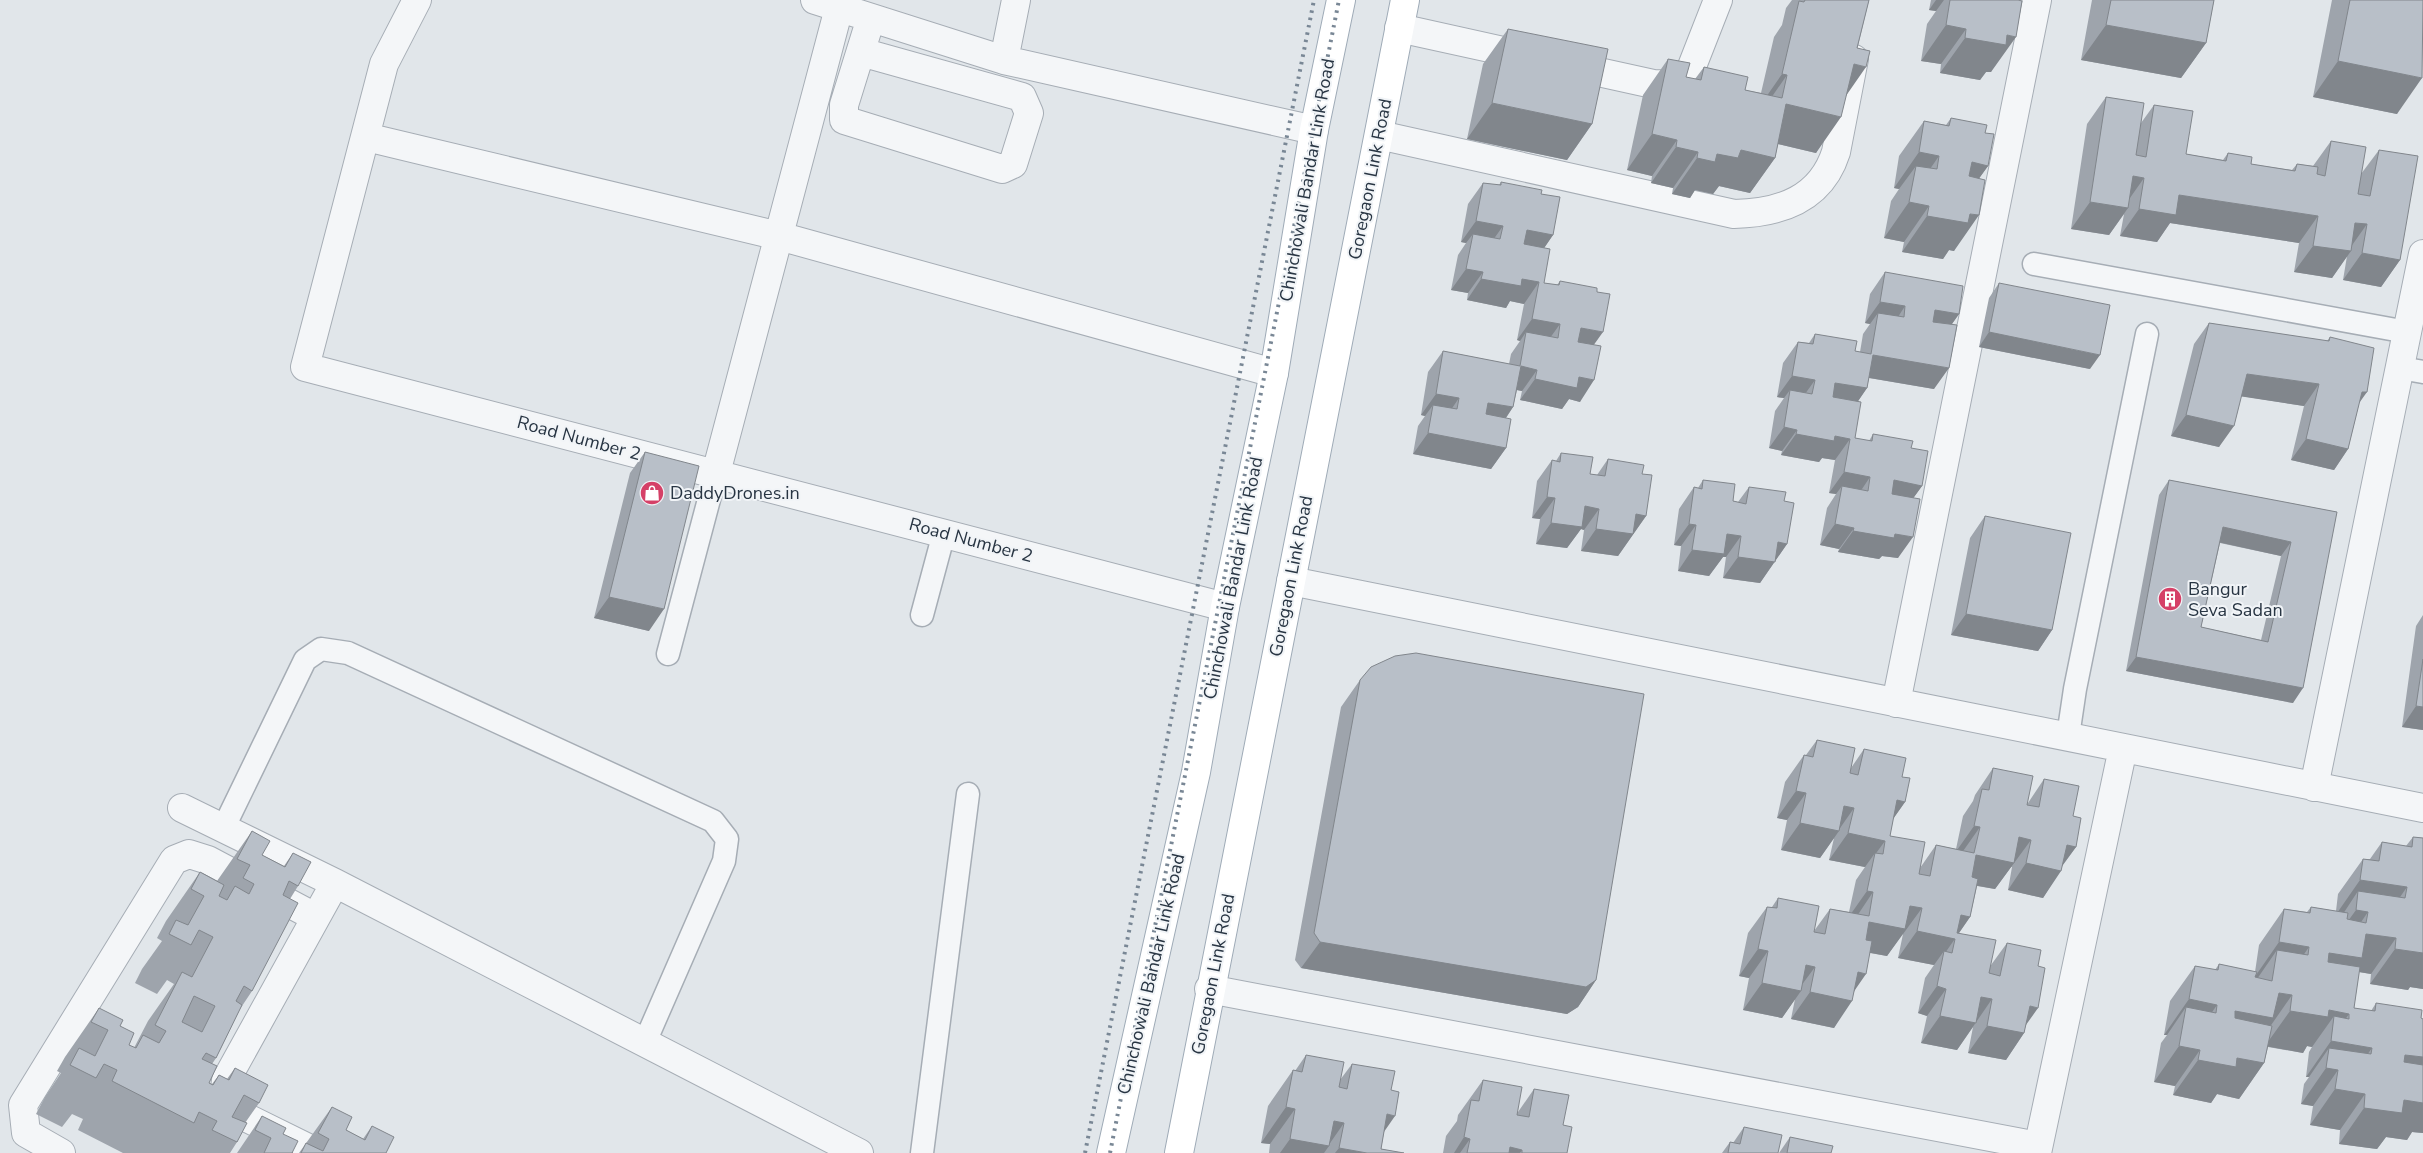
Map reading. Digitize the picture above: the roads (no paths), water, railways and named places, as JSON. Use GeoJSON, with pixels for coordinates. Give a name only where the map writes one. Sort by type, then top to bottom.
{"type":"FeatureCollection","features":[{"type":"Feature","properties":{"kind":"main road","name":"Chinchowali Bandar Link Road"},"geometry":{"type":"LineString","coordinates":[[1111,1153],[1196,772],[1225,606],[1274,373],[1314,130],[1341,0]]}},
{"type":"Feature","properties":{"kind":"main road","name":"Goregaon Link Road"},"geometry":{"type":"LineString","coordinates":[[1179,1153],[1209,989],[1405,0]]}},
{"type":"Feature","properties":{"kind":"street","name":"Road Number 2"},"geometry":{"type":"LineString","coordinates":[[417,0],[384,64],[306,367],[1225,606]]}},
{"type":"Feature","properties":{"kind":"street"},"geometry":{"type":"LineString","coordinates":[[1004,60],[1016,0]]}},
{"type":"Feature","properties":{"kind":"street"},"geometry":{"type":"LineString","coordinates":[[1399,28],[1653,84],[1669,85],[1681,82],[1689,74],[1718,0]]}},
{"type":"Feature","properties":{"kind":"street"},"geometry":{"type":"LineString","coordinates":[[1896,702],[2037,0]]}},
{"type":"Feature","properties":{"kind":"street"},"geometry":{"type":"LineString","coordinates":[[716,473],[778,236],[827,4],[1004,60],[1314,130]]}},
{"type":"Feature","properties":{"kind":"street"},"geometry":{"type":"LineString","coordinates":[[861,52],[1022,97],[1028,113],[1013,164],[1002,169],[844,120],[844,105],[871,18]]}},
{"type":"Feature","properties":{"kind":"street"},"geometry":{"type":"LineString","coordinates":[[1378,135],[1734,214],[1755,214],[1797,202],[1821,183],[1831,167],[1859,32]]}},
{"type":"Feature","properties":{"kind":"street"},"geometry":{"type":"LineString","coordinates":[[366,137],[778,236],[1274,373]]}},
{"type":"Feature","properties":{"kind":"street"},"geometry":{"type":"LineString","coordinates":[[2314,787],[2411,370],[2407,332],[2423,254]]}},
{"type":"Feature","properties":{"kind":"street"},"geometry":{"type":"LineString","coordinates":[[1291,581],[2423,808]]}},
{"type":"Feature","properties":{"kind":"street"},"geometry":{"type":"LineString","coordinates":[[1209,989],[2037,1150],[2123,748]]}},
{"type":"Feature","properties":{"kind":"street"},"geometry":{"type":"LineString","coordinates":[[182,808],[334,883],[860,1153]]}},
{"type":"Feature","properties":{"kind":"street"},"geometry":{"type":"LineString","coordinates":[[61,1153],[26,1134],[23,1105],[174,860],[189,854],[208,860],[315,917]]}},
{"type":"Feature","properties":{"kind":"street"},"geometry":{"type":"LineString","coordinates":[[318,1153],[237,1113],[224,1099],[226,1080],[334,883]]}},
{"type":"Feature","properties":{"kind":"lane"},"geometry":{"type":"LineString","coordinates":[[2034,264],[2407,332]]}},
{"type":"Feature","properties":{"kind":"lane"},"geometry":{"type":"LineString","coordinates":[[2068,736],[2075,689],[2147,334]]}},
{"type":"Feature","properties":{"kind":"lane"},"geometry":{"type":"LineString","coordinates":[[668,654],[716,473]]}},
{"type":"Feature","properties":{"kind":"lane"},"geometry":{"type":"LineString","coordinates":[[922,615],[944,533]]}},
{"type":"Feature","properties":{"kind":"lane"},"geometry":{"type":"LineString","coordinates":[[224,829],[305,660],[321,649],[348,652],[713,821],[727,839],[724,861],[645,1042]]}},
{"type":"Feature","properties":{"kind":"lane"},"geometry":{"type":"LineString","coordinates":[[922,1153],[968,794]]}},
{"type":"Feature","properties":{"kind":"railway"},"geometry":{"type":"LineString","coordinates":[[1085,1153],[1314,0]]}},
{"type":"Feature","properties":{"kind":"railway"},"geometry":{"type":"LineString","coordinates":[[1110,1153],[1339,0]]}},
{"type":"Feature","properties":{"kind":"place","name":"DaddyDrones.in"},"geometry":{"type":"Point","coordinates":[652,493]}},
{"type":"Feature","properties":{"kind":"place","name":"Bangur Seva Sadan"},"geometry":{"type":"Point","coordinates":[2170,599]}}]}
